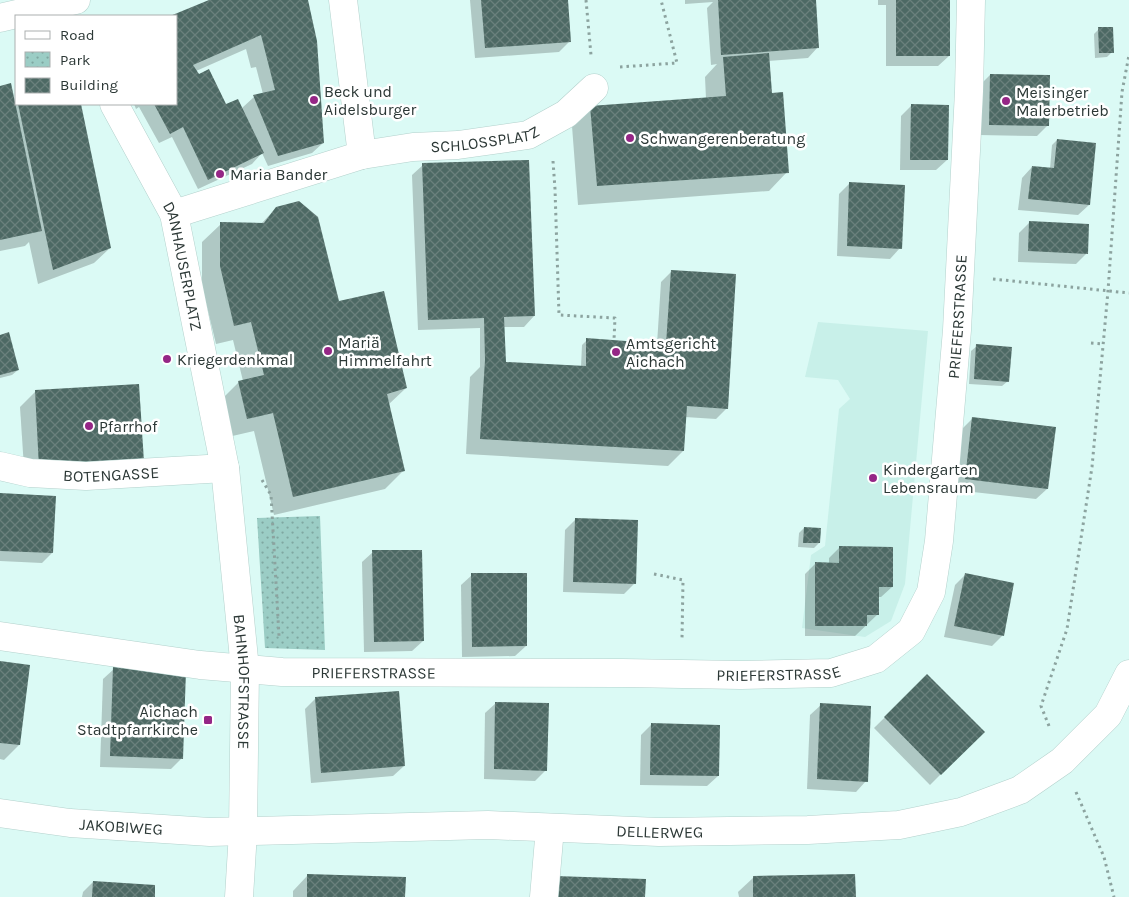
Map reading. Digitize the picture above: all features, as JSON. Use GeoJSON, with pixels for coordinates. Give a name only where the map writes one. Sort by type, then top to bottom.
{"type":"FeatureCollection","features":[{"type":"Feature","properties":{"kind":"street"},"geometry":{"type":"LineString","coordinates":[[343,0],[362,155]]}},
{"type":"Feature","properties":{"kind":"street","name":"PRIEFERSTRASSE"},"geometry":{"type":"LineString","coordinates":[[0,636],[200,665],[282,672],[741,676],[831,673],[876,659],[911,631],[931,592],[939,541],[957,330],[969,91],[971,0]]}},
{"type":"Feature","properties":{"kind":"street"},"geometry":{"type":"LineString","coordinates":[[19,15],[68,7]]}},
{"type":"Feature","properties":{"kind":"street"},"geometry":{"type":"LineString","coordinates":[[0,18],[15,16]]}},
{"type":"Feature","properties":{"kind":"street","name":"SCHLOSSPLATZ"},"geometry":{"type":"LineString","coordinates":[[174,214],[362,155],[413,147],[458,145],[528,135],[566,114],[593,79]]}},
{"type":"Feature","properties":{"kind":"street","name":"DANHAUSERPLATZ"},"geometry":{"type":"LineString","coordinates":[[115,105],[174,214],[225,468]]}},
{"type":"Feature","properties":{"kind":"street","name":"BOTENGASSE"},"geometry":{"type":"LineString","coordinates":[[0,466],[30,473],[86,476],[225,468]]}},
{"type":"Feature","properties":{"kind":"street","name":"BAHNHOFSTRASSE"},"geometry":{"type":"LineString","coordinates":[[225,468],[245,669],[243,832],[240,897]]}},
{"type":"Feature","properties":{"kind":"street","name":"DELLERWEG"},"geometry":{"type":"LineString","coordinates":[[243,832],[488,825],[659,832],[808,830],[899,825],[961,812],[1020,790],[1062,761],[1108,715],[1129,674]]}},
{"type":"Feature","properties":{"kind":"street","name":"JAKOBIWEG"},"geometry":{"type":"LineString","coordinates":[[0,813],[70,823],[210,832],[243,832]]}},
{"type":"Feature","properties":{"kind":"street"},"geometry":{"type":"LineString","coordinates":[[544,897],[550,828]]}},
{"type":"Feature","properties":{"kind":"path"},"geometry":{"type":"LineString","coordinates":[[586,0],[593,79],[677,64],[661,0]]}},
{"type":"Feature","properties":{"kind":"path"},"geometry":{"type":"LineString","coordinates":[[1114,897],[1104,857],[1062,761],[1041,706],[1067,629],[1092,467],[1108,291],[1122,92],[1129,55]]}},
{"type":"Feature","properties":{"kind":"path"},"geometry":{"type":"LineString","coordinates":[[550,123],[555,189],[559,315],[615,318],[614,340]]}},
{"type":"Feature","properties":{"kind":"path"},"geometry":{"type":"LineString","coordinates":[[960,276],[1129,293]]}},
{"type":"Feature","properties":{"kind":"path"},"geometry":{"type":"LineString","coordinates":[[1091,343],[1103,344]]}},
{"type":"Feature","properties":{"kind":"path"},"geometry":{"type":"LineString","coordinates":[[654,574],[683,580],[681,674]]}},
{"type":"Feature","properties":{"kind":"shaded area","name":"Kindergarten Lebensraum"},"geometry":{"type":"Polygon","coordinates":[[[818,322],[928,331],[905,584],[891,621],[865,637],[802,628],[811,555],[825,546],[839,409],[850,399],[838,380],[805,377],[818,322]]]}},
{"type":"Feature","properties":{"kind":"green space"},"geometry":{"type":"Polygon","coordinates":[[[320,516],[325,650],[265,648],[257,518],[320,516]]]}},
{"type":"Feature","properties":{"kind":"building"},"geometry":{"type":"Polygon","coordinates":[[[209,0],[308,0],[317,41],[324,143],[278,156],[253,95],[275,90],[261,35],[193,65],[199,74],[209,69],[226,104],[238,99],[264,153],[208,180],[183,127],[170,134],[155,105],[178,105],[178,15],[172,15],[209,0]]]}},
{"type":"Feature","properties":{"kind":"building"},"geometry":{"type":"Polygon","coordinates":[[[481,0],[568,0],[571,42],[485,48],[481,0]]]}},
{"type":"Feature","properties":{"kind":"building"},"geometry":{"type":"Polygon","coordinates":[[[718,0],[816,0],[819,48],[721,55],[718,0]]]}},
{"type":"Feature","properties":{"kind":"building"},"geometry":{"type":"Polygon","coordinates":[[[896,0],[950,0],[950,56],[896,56],[896,0]]]}},
{"type":"Feature","properties":{"kind":"building"},"geometry":{"type":"Polygon","coordinates":[[[1098,27],[1113,27],[1114,53],[1099,53],[1098,27]]]}},
{"type":"Feature","properties":{"kind":"building"},"geometry":{"type":"Polygon","coordinates":[[[769,53],[772,93],[783,92],[789,173],[597,186],[590,106],[726,96],[723,57],[769,53]]]}},
{"type":"Feature","properties":{"kind":"building"},"geometry":{"type":"Polygon","coordinates":[[[990,74],[1050,75],[1049,126],[989,125],[990,74]]]}},
{"type":"Feature","properties":{"kind":"building"},"geometry":{"type":"Polygon","coordinates":[[[11,83],[42,231],[0,240],[0,86],[11,83]]]}},
{"type":"Feature","properties":{"kind":"building"},"geometry":{"type":"Polygon","coordinates":[[[911,104],[949,105],[948,160],[910,160],[911,104]]]}},
{"type":"Feature","properties":{"kind":"building"},"geometry":{"type":"Polygon","coordinates":[[[18,105],[81,105],[111,248],[53,270],[18,105]]]}},
{"type":"Feature","properties":{"kind":"building"},"geometry":{"type":"Polygon","coordinates":[[[1057,139],[1096,143],[1090,205],[1028,199],[1032,166],[1054,168],[1057,139]]]}},
{"type":"Feature","properties":{"kind":"building"},"geometry":{"type":"Polygon","coordinates":[[[529,160],[535,316],[504,317],[506,362],[586,366],[586,338],[666,344],[671,270],[736,274],[728,409],[687,406],[684,451],[480,439],[485,360],[484,318],[428,320],[422,163],[529,160]]]}},
{"type":"Feature","properties":{"kind":"building"},"geometry":{"type":"Polygon","coordinates":[[[849,182],[905,185],[902,249],[847,246],[849,182]]]}},
{"type":"Feature","properties":{"kind":"building","name":"Mariä Himmelfahrt"},"geometry":{"type":"Polygon","coordinates":[[[299,201],[318,217],[339,301],[384,291],[407,388],[387,394],[405,471],[293,497],[273,413],[247,419],[238,381],[264,375],[251,322],[234,326],[220,266],[220,222],[264,223],[276,207],[299,201]]]}},
{"type":"Feature","properties":{"kind":"building"},"geometry":{"type":"Polygon","coordinates":[[[1029,221],[1089,224],[1088,254],[1028,251],[1029,221]]]}},
{"type":"Feature","properties":{"kind":"building"},"geometry":{"type":"Polygon","coordinates":[[[9,332],[19,370],[0,375],[0,335],[9,332]]]}},
{"type":"Feature","properties":{"kind":"building"},"geometry":{"type":"Polygon","coordinates":[[[976,344],[1012,347],[1009,382],[974,379],[976,344]]]}},
{"type":"Feature","properties":{"kind":"building","name":"Pfarrhof"},"geometry":{"type":"Polygon","coordinates":[[[139,384],[144,462],[39,468],[35,390],[139,384]]]}},
{"type":"Feature","properties":{"kind":"building"},"geometry":{"type":"Polygon","coordinates":[[[972,417],[1056,427],[1048,489],[965,479],[972,417]]]}},
{"type":"Feature","properties":{"kind":"building"},"geometry":{"type":"Polygon","coordinates":[[[0,493],[56,496],[53,553],[0,551],[0,493]]]}},
{"type":"Feature","properties":{"kind":"building"},"geometry":{"type":"Polygon","coordinates":[[[575,518],[638,520],[636,584],[573,582],[575,518]]]}},
{"type":"Feature","properties":{"kind":"building"},"geometry":{"type":"Polygon","coordinates":[[[804,527],[821,528],[820,543],[803,543],[804,527]]]}},
{"type":"Feature","properties":{"kind":"building"},"geometry":{"type":"Polygon","coordinates":[[[839,546],[893,547],[893,587],[879,587],[879,615],[867,615],[867,626],[815,626],[815,562],[839,563],[839,546]]]}},
{"type":"Feature","properties":{"kind":"building"},"geometry":{"type":"Polygon","coordinates":[[[372,550],[422,550],[424,641],[374,642],[372,550]]]}},
{"type":"Feature","properties":{"kind":"building"},"geometry":{"type":"Polygon","coordinates":[[[471,573],[527,573],[527,646],[472,647],[471,573]]]}},
{"type":"Feature","properties":{"kind":"building"},"geometry":{"type":"Polygon","coordinates":[[[965,573],[1014,583],[1004,636],[954,626],[965,573]]]}},
{"type":"Feature","properties":{"kind":"building"},"geometry":{"type":"Polygon","coordinates":[[[0,661],[30,665],[20,745],[0,743],[0,661]]]}},
{"type":"Feature","properties":{"kind":"building"},"geometry":{"type":"Polygon","coordinates":[[[113,667],[186,670],[183,759],[110,756],[113,667]]]}},
{"type":"Feature","properties":{"kind":"building"},"geometry":{"type":"Polygon","coordinates":[[[927,674],[985,732],[941,775],[884,717],[927,674]]]}},
{"type":"Feature","properties":{"kind":"building"},"geometry":{"type":"Polygon","coordinates":[[[399,691],[405,766],[321,773],[315,697],[399,691]]]}},
{"type":"Feature","properties":{"kind":"building"},"geometry":{"type":"Polygon","coordinates":[[[495,702],[549,703],[547,771],[494,769],[495,702]]]}},
{"type":"Feature","properties":{"kind":"building"},"geometry":{"type":"Polygon","coordinates":[[[820,703],[871,706],[868,782],[817,779],[820,703]]]}},
{"type":"Feature","properties":{"kind":"building"},"geometry":{"type":"Polygon","coordinates":[[[651,723],[720,725],[719,776],[650,775],[651,723]]]}},
{"type":"Feature","properties":{"kind":"building"},"geometry":{"type":"Polygon","coordinates":[[[307,874],[406,877],[405,897],[307,897],[307,874]]]}},
{"type":"Feature","properties":{"kind":"building"},"geometry":{"type":"Polygon","coordinates":[[[855,874],[856,897],[753,897],[753,876],[855,874]]]}},
{"type":"Feature","properties":{"kind":"building"},"geometry":{"type":"Polygon","coordinates":[[[555,876],[646,879],[645,897],[555,897],[555,876]]]}},
{"type":"Feature","properties":{"kind":"building"},"geometry":{"type":"Polygon","coordinates":[[[93,881],[155,885],[155,897],[92,897],[93,881]]]}},
{"type":"Feature","properties":{"kind":"place","name":"Beck und Aidelsburger"},"geometry":{"type":"Point","coordinates":[314,100]}},
{"type":"Feature","properties":{"kind":"place","name":"Meisinger Malerbetrieb"},"geometry":{"type":"Point","coordinates":[1006,101]}},
{"type":"Feature","properties":{"kind":"place","name":"Schwangerenberatung"},"geometry":{"type":"Point","coordinates":[630,138]}},
{"type":"Feature","properties":{"kind":"place","name":"Maria Bander"},"geometry":{"type":"Point","coordinates":[220,174]}},
{"type":"Feature","properties":{"kind":"place","name":"Mariä Himmelfahrt"},"geometry":{"type":"Point","coordinates":[328,351]}},
{"type":"Feature","properties":{"kind":"place","name":"Amtsgericht Aichach"},"geometry":{"type":"Point","coordinates":[616,352]}},
{"type":"Feature","properties":{"kind":"place","name":"Kriegerdenkmal"},"geometry":{"type":"Point","coordinates":[167,359]}},
{"type":"Feature","properties":{"kind":"place","name":"Pfarrhof"},"geometry":{"type":"Point","coordinates":[89,426]}},
{"type":"Feature","properties":{"kind":"place","name":"Kindergarten Lebensraum"},"geometry":{"type":"Point","coordinates":[873,478]}},
{"type":"Feature","properties":{"kind":"place","name":"Aichach Stadtpfarrkirche"},"geometry":{"type":"Point","coordinates":[208,720]}}]}
